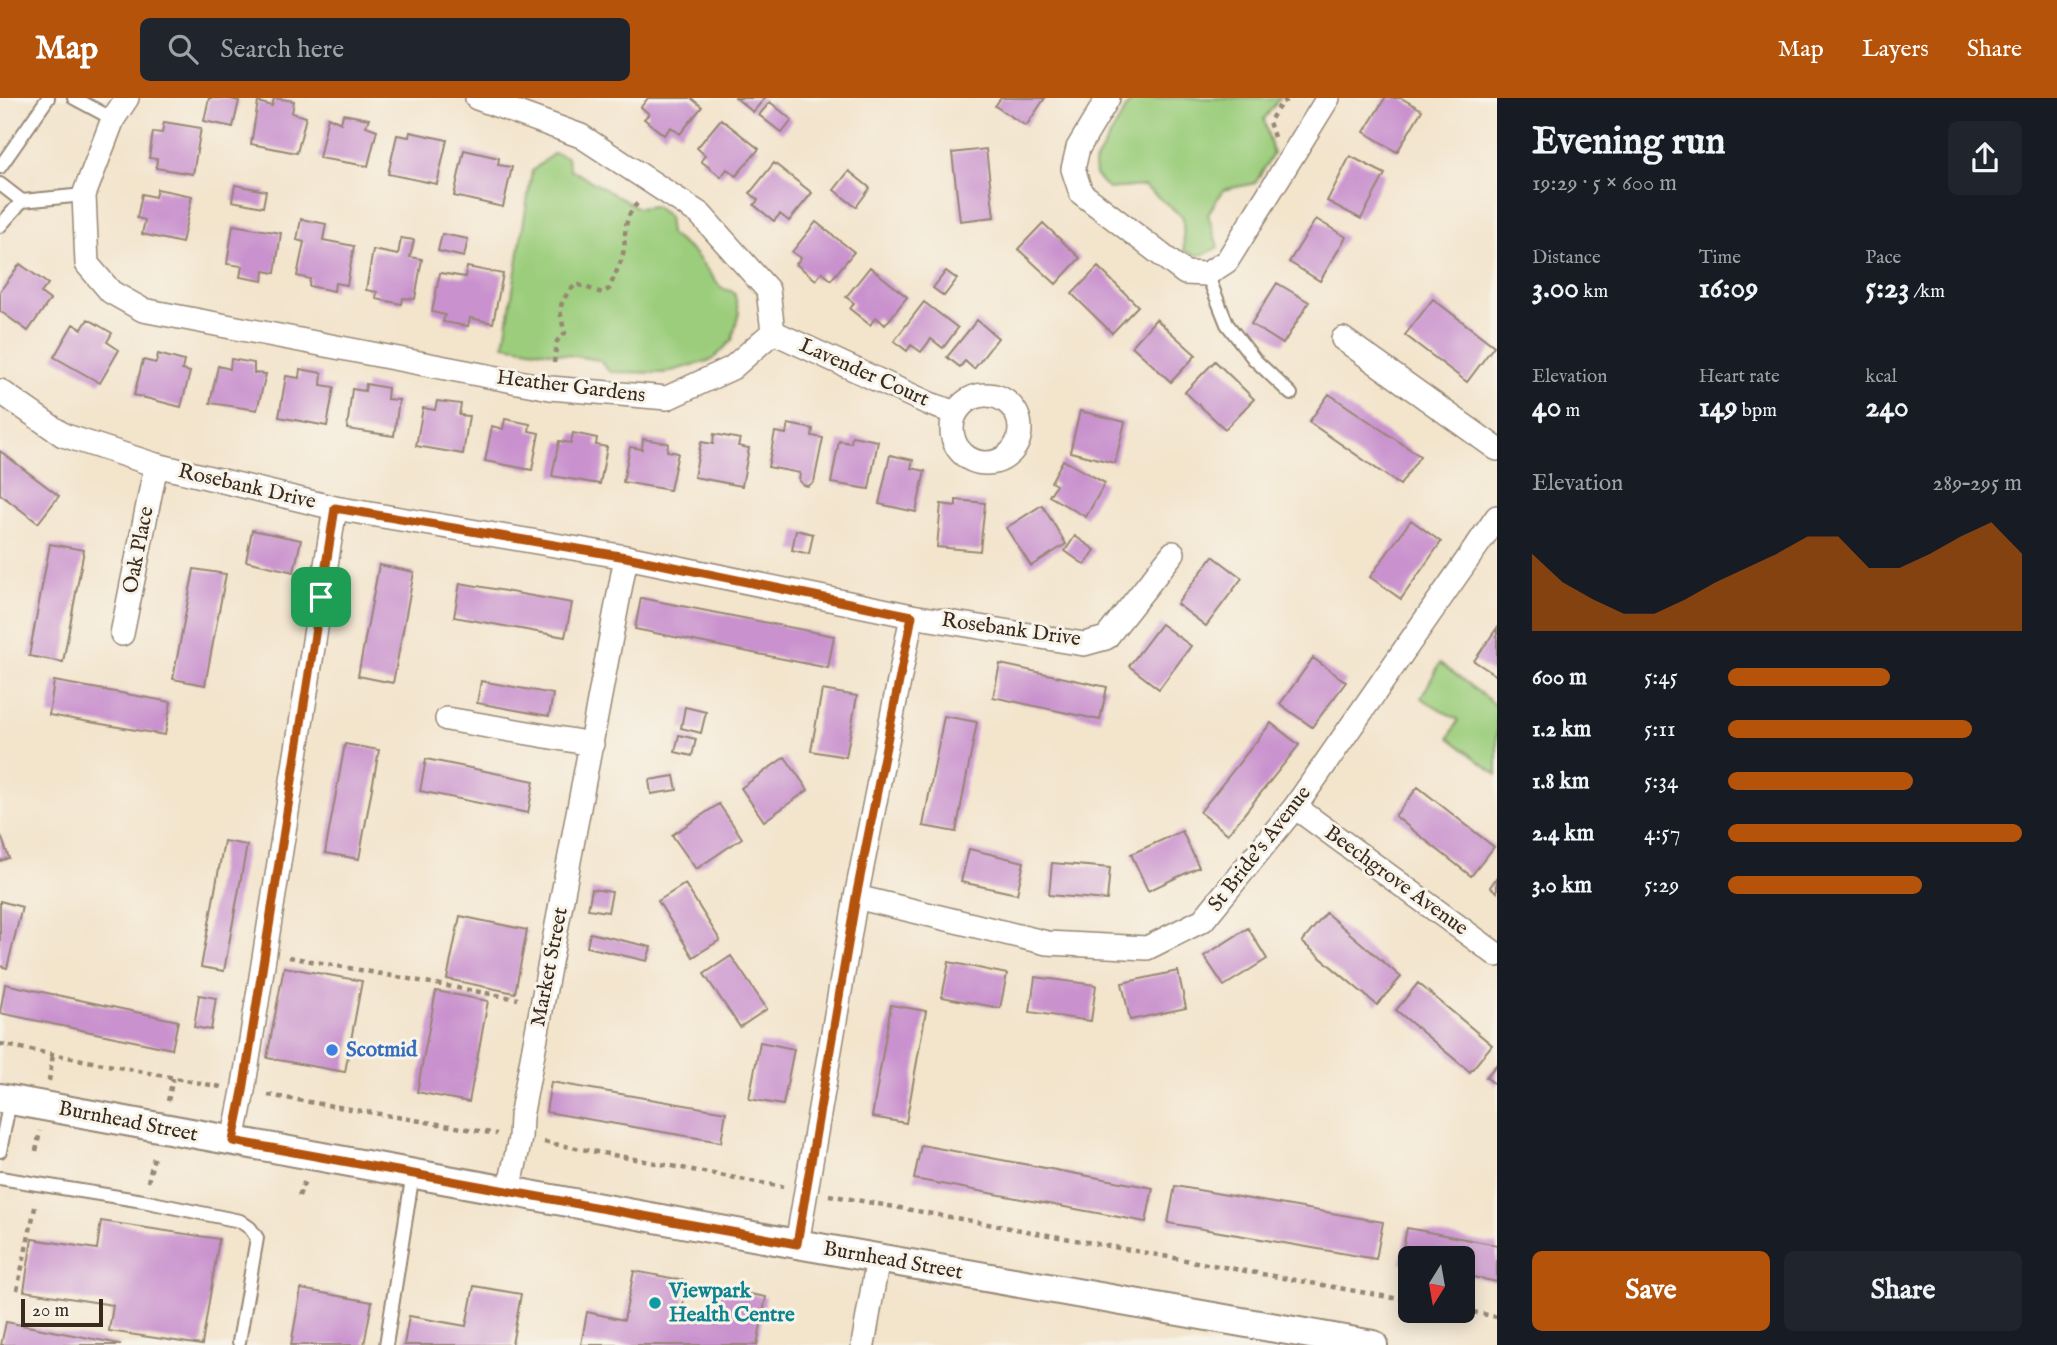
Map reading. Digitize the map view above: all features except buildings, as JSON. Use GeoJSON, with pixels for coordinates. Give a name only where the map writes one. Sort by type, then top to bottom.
{"type":"FeatureCollection","features":[{"type":"Feature","properties":{"kind":"street","name":"Heather Gardens"},"geometry":{"type":"LineString","coordinates":[[127,98],[113,119],[84,195],[87,264],[111,292],[143,310],[550,388],[667,398],[732,368],[773,332]]}},
{"type":"Feature","properties":{"kind":"street"},"geometry":{"type":"LineString","coordinates":[[477,98],[581,136],[700,214],[768,290],[773,332]]}},
{"type":"Feature","properties":{"kind":"street"},"geometry":{"type":"LineString","coordinates":[[1108,98],[1078,148],[1073,169],[1081,193],[1185,272],[1207,274],[1227,261],[1328,98]]}},
{"type":"Feature","properties":{"kind":"street","name":"Lavender Court"},"geometry":{"type":"LineString","coordinates":[[773,332],[930,404],[956,412]]}},
{"type":"Feature","properties":{"kind":"street"},"geometry":{"type":"LineString","coordinates":[[1343,339],[1497,449]]}},
{"type":"Feature","properties":{"kind":"street","name":"Rosebank Drive"},"geometry":{"type":"LineString","coordinates":[[0,391],[63,435],[156,465],[335,508],[626,557],[912,616],[1084,644],[1106,638],[1173,553]]}},
{"type":"Feature","properties":{"kind":"street","name":"Oak Place"},"geometry":{"type":"LineString","coordinates":[[122,634],[156,465]]}},
{"type":"Feature","properties":{"kind":"street"},"geometry":{"type":"LineString","coordinates":[[233,1141],[335,508]]}},
{"type":"Feature","properties":{"kind":"street","name":"St Bride's Avenue"},"geometry":{"type":"LineString","coordinates":[[856,897],[1047,943],[1147,948],[1203,920],[1295,807],[1497,517]]}},
{"type":"Feature","properties":{"kind":"street","name":"Market Street"},"geometry":{"type":"LineString","coordinates":[[509,1191],[626,557]]}},
{"type":"Feature","properties":{"kind":"street"},"geometry":{"type":"LineString","coordinates":[[797,1244],[856,897],[912,616]]}},
{"type":"Feature","properties":{"kind":"street"},"geometry":{"type":"LineString","coordinates":[[447,719],[592,744]]}},
{"type":"Feature","properties":{"kind":"street","name":"Beechgrove Avenue"},"geometry":{"type":"LineString","coordinates":[[1295,807],[1497,955]]}},
{"type":"Feature","properties":{"kind":"street","name":"Burnhead Street"},"geometry":{"type":"LineString","coordinates":[[5,1099],[797,1244],[1373,1345]]}},
{"type":"Feature","properties":{"kind":"street"},"geometry":{"type":"LineString","coordinates":[[863,1345],[878,1258]]}},
{"type":"Feature","properties":{"kind":"lane"},"geometry":{"type":"LineString","coordinates":[[0,167],[48,98]]}},
{"type":"Feature","properties":{"kind":"lane"},"geometry":{"type":"LineString","coordinates":[[74,98],[113,119]]}},
{"type":"Feature","properties":{"kind":"lane"},"geometry":{"type":"LineString","coordinates":[[0,184],[22,201]]}},
{"type":"Feature","properties":{"kind":"lane"},"geometry":{"type":"LineString","coordinates":[[0,226],[22,201],[84,195]]}},
{"type":"Feature","properties":{"kind":"lane"},"geometry":{"type":"LineString","coordinates":[[1207,274],[1227,324],[1254,359],[1291,394]]}},
{"type":"Feature","properties":{"kind":"lane"},"geometry":{"type":"LineString","coordinates":[[0,1151],[5,1099]]}},
{"type":"Feature","properties":{"kind":"lane"},"geometry":{"type":"LineString","coordinates":[[386,1345],[413,1173]]}},
{"type":"Feature","properties":{"kind":"lane"},"geometry":{"type":"LineString","coordinates":[[0,1178],[143,1201],[240,1221],[250,1228],[257,1238],[239,1342]]}},
{"type":"Feature","properties":{"kind":"path"},"geometry":{"type":"LineString","coordinates":[[550,388],[557,341],[565,333],[559,311],[562,299],[576,284],[602,293],[609,289],[622,256],[630,210],[658,186]]}},
{"type":"Feature","properties":{"kind":"path"},"geometry":{"type":"LineString","coordinates":[[265,953],[543,1004]]}},
{"type":"Feature","properties":{"kind":"path"},"geometry":{"type":"LineString","coordinates":[[520,1138],[1398,1299]]}},
{"type":"Feature","properties":{"kind":"path"},"geometry":{"type":"LineString","coordinates":[[1475,1313],[1497,1317]]}},
{"type":"Feature","properties":{"kind":"green space"},"geometry":{"type":"Polygon","coordinates":[[[1132,98],[1280,98],[1264,119],[1273,154],[1255,183],[1223,190],[1208,214],[1218,247],[1214,250],[1197,255],[1184,250],[1183,217],[1144,186],[1108,189],[1095,175],[1094,164],[1132,98]]]}},
{"type":"Feature","properties":{"kind":"green space"},"geometry":{"type":"Polygon","coordinates":[[[554,153],[567,157],[570,169],[638,208],[654,206],[668,216],[670,234],[695,254],[721,288],[734,292],[739,313],[732,340],[712,360],[664,373],[610,372],[599,360],[504,345],[532,171],[554,153]]]}},
{"type":"Feature","properties":{"kind":"green space"},"geometry":{"type":"Polygon","coordinates":[[[1440,663],[1497,706],[1497,775],[1449,738],[1458,720],[1421,698],[1440,663]]]}},
{"type":"Feature","properties":{"kind":"place","name":"Scotmid"},"geometry":{"type":"Point","coordinates":[332,1050]}},
{"type":"Feature","properties":{"kind":"place","name":"Viewpark Health Centre"},"geometry":{"type":"Point","coordinates":[655,1303]}},
{"type":"Feature","properties":{"kind":"route"},"geometry":{"type":"LineString","coordinates":[[335,508],[626,557],[912,616],[856,897],[797,1244],[233,1141],[321,597],[335,508]]}}]}
